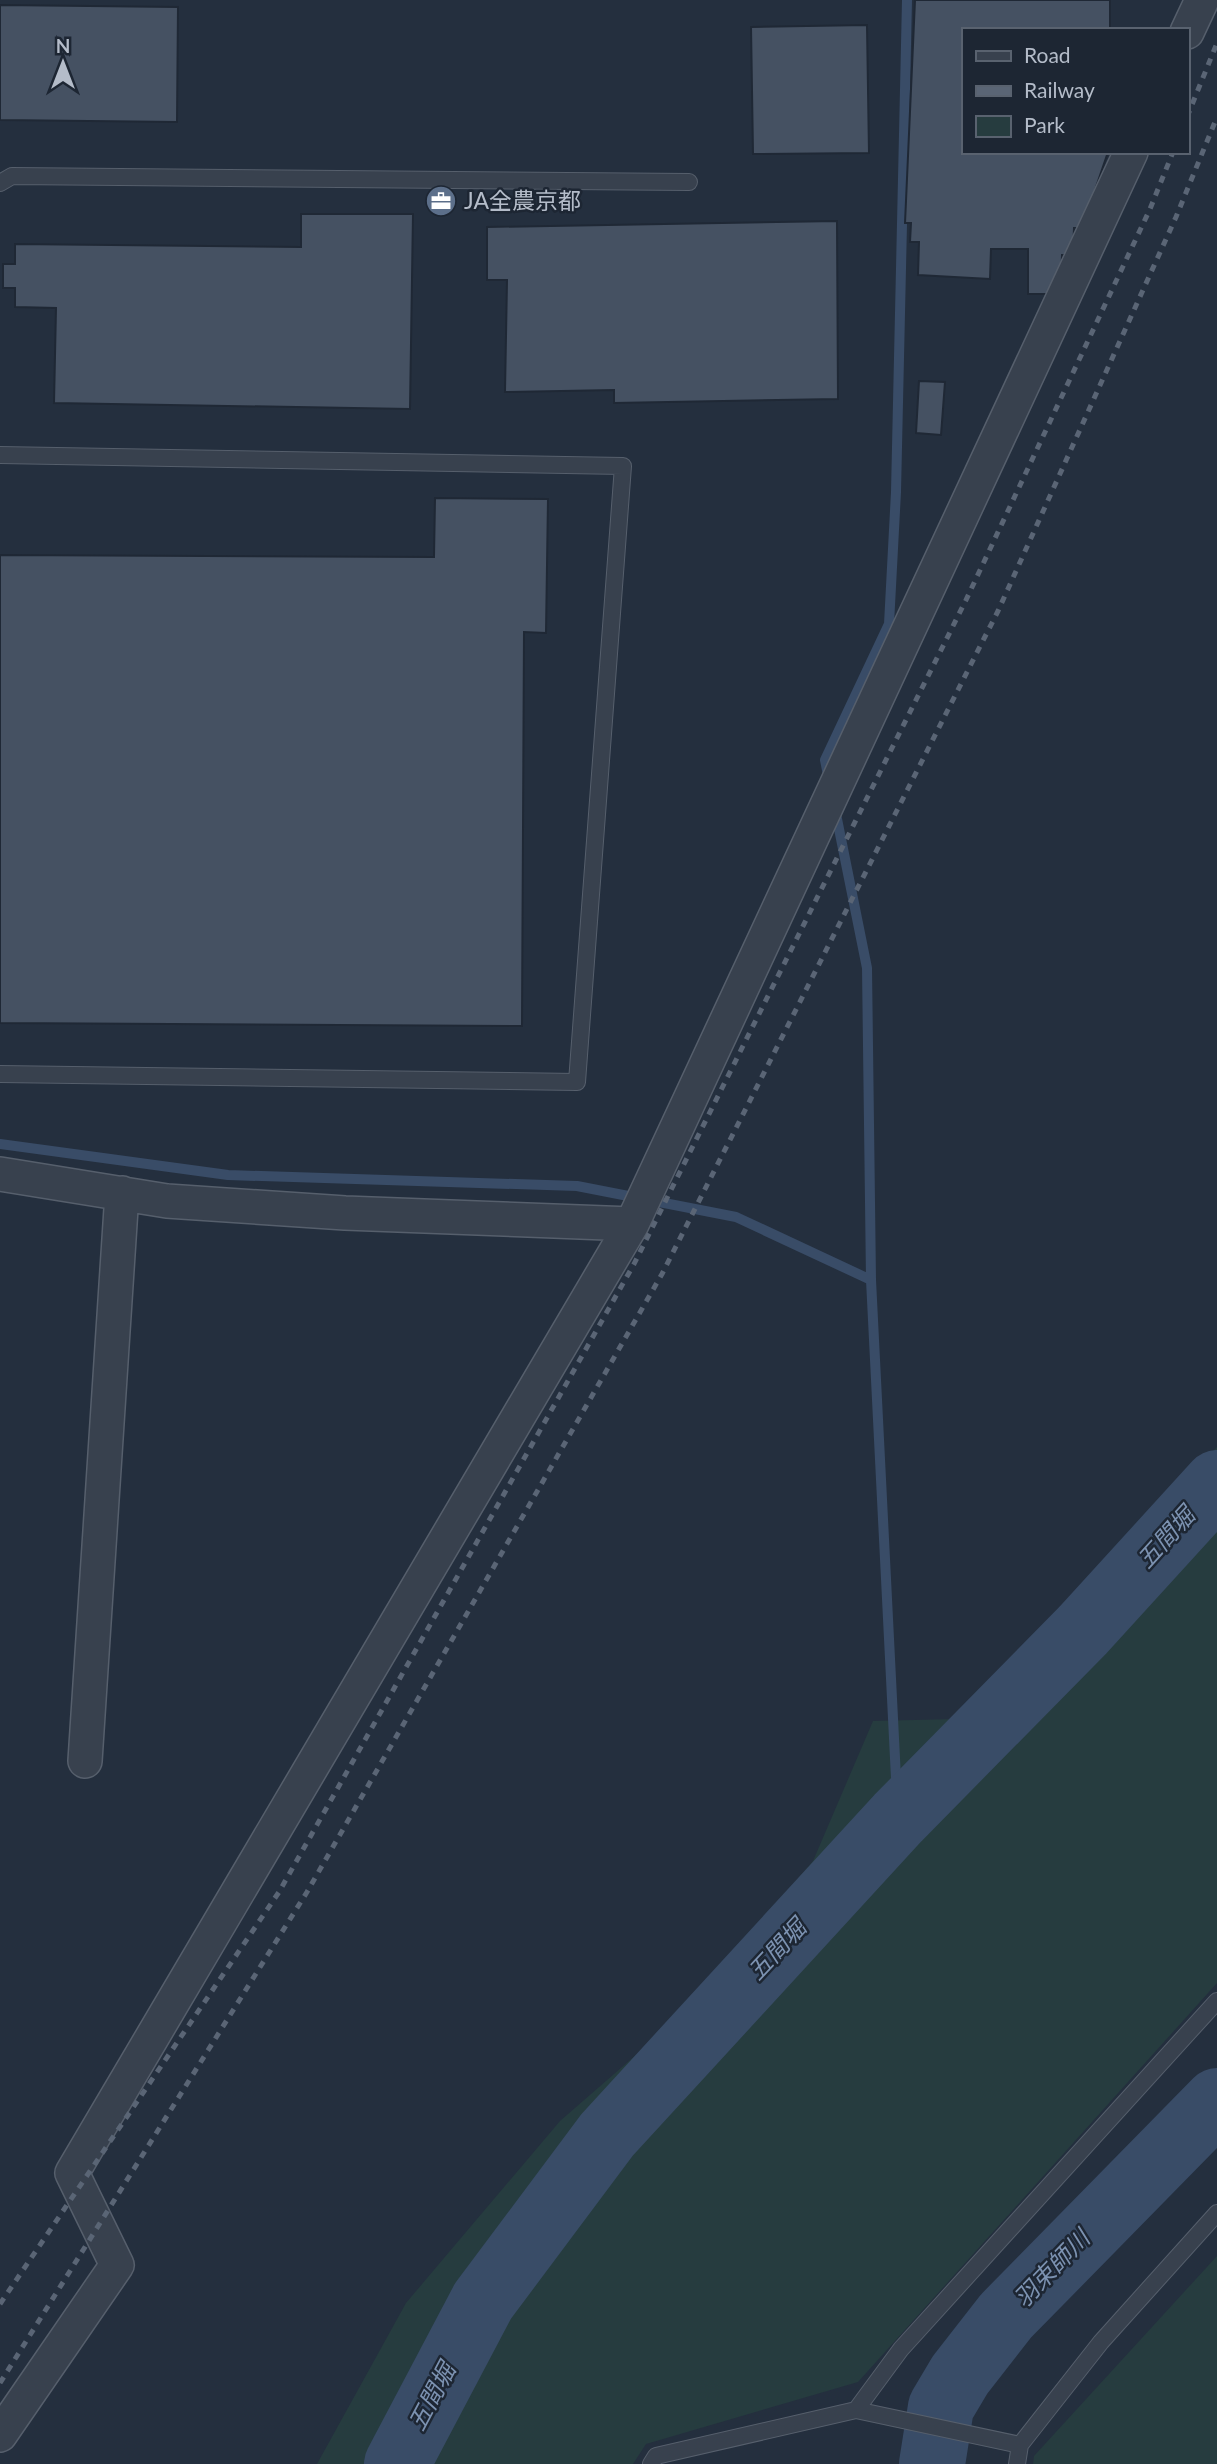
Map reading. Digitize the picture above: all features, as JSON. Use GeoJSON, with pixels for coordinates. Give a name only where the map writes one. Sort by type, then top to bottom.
{"type":"FeatureCollection","features":[{"type":"Feature","properties":{"kind":"street"},"geometry":{"type":"LineString","coordinates":[[1189,29],[1202,0]]}},
{"type":"Feature","properties":{"kind":"street"},"geometry":{"type":"LineString","coordinates":[[1189,32],[1217,22]]}},
{"type":"Feature","properties":{"kind":"street"},"geometry":{"type":"LineString","coordinates":[[0,2435],[117,2265],[72,2172],[632,1224],[1130,154]]}},
{"type":"Feature","properties":{"kind":"street"},"geometry":{"type":"LineString","coordinates":[[0,1174],[167,1201],[345,1213],[632,1224]]}},
{"type":"Feature","properties":{"kind":"street"},"geometry":{"type":"LineString","coordinates":[[85,1761],[122,1193]]}},
{"type":"Feature","properties":{"kind":"lane"},"geometry":{"type":"LineString","coordinates":[[0,183],[12,177],[689,182]]}},
{"type":"Feature","properties":{"kind":"lane"},"geometry":{"type":"LineString","coordinates":[[0,456],[623,466],[577,1082],[0,1074]]}},
{"type":"Feature","properties":{"kind":"lane"},"geometry":{"type":"LineString","coordinates":[[856,2410],[901,2349],[1217,2000]]}},
{"type":"Feature","properties":{"kind":"lane"},"geometry":{"type":"LineString","coordinates":[[1017,2464],[1020,2445],[1101,2342],[1217,2213]]}},
{"type":"Feature","properties":{"kind":"lane"},"geometry":{"type":"LineString","coordinates":[[651,2464],[656,2456],[856,2410],[1020,2445]]}},
{"type":"Feature","properties":{"kind":"green space"},"geometry":{"type":"Polygon","coordinates":[[[1217,1447],[1217,1983],[858,2382],[646,2444],[633,2464],[317,2464],[406,2303],[560,2121],[675,2021],[813,1861],[873,1721],[955,1719],[1217,1447]]]}},
{"type":"Feature","properties":{"kind":"green space"},"geometry":{"type":"Polygon","coordinates":[[[1217,2256],[1217,2464],[1033,2464],[1034,2456],[1217,2256]]]}},
{"type":"Feature","properties":{"kind":"building"},"geometry":{"type":"Polygon","coordinates":[[[915,0],[1110,0],[1110,28],[962,28],[962,154],[1107,154],[1082,228],[1074,228],[1073,255],[1062,255],[1061,282],[1053,294],[1028,294],[1028,249],[991,249],[990,279],[918,275],[919,242],[910,242],[911,223],[905,223],[915,0]]]}},
{"type":"Feature","properties":{"kind":"building"},"geometry":{"type":"Polygon","coordinates":[[[0,5],[178,7],[177,122],[0,120],[0,5]]]}},
{"type":"Feature","properties":{"kind":"building"},"geometry":{"type":"Polygon","coordinates":[[[867,25],[869,153],[753,154],[751,27],[867,25]]]}},
{"type":"Feature","properties":{"kind":"building"},"geometry":{"type":"Polygon","coordinates":[[[301,214],[413,214],[410,409],[54,403],[56,308],[15,307],[15,288],[3,288],[3,264],[15,264],[15,244],[301,247],[301,214]]]}},
{"type":"Feature","properties":{"kind":"building"},"geometry":{"type":"Polygon","coordinates":[[[837,221],[838,399],[614,403],[614,390],[505,392],[507,280],[487,280],[487,227],[837,221]]]}},
{"type":"Feature","properties":{"kind":"building"},"geometry":{"type":"Polygon","coordinates":[[[919,381],[945,382],[941,435],[916,433],[919,381]]]}},
{"type":"Feature","properties":{"kind":"building"},"geometry":{"type":"Polygon","coordinates":[[[435,498],[548,499],[546,633],[524,632],[522,1026],[0,1023],[0,555],[434,557],[435,498]]]}},
{"type":"Feature","properties":{"kind":"waterway"},"geometry":{"type":"LineString","coordinates":[[829,780],[825,760],[889,624],[896,492],[907,0]]}},
{"type":"Feature","properties":{"kind":"waterway"},"geometry":{"type":"LineString","coordinates":[[835,809],[867,968],[871,1280],[898,1818]]}},
{"type":"Feature","properties":{"kind":"waterway"},"geometry":{"type":"LineString","coordinates":[[0,1144],[228,1175],[577,1186],[736,1217],[871,1280]]}},
{"type":"Feature","properties":{"kind":"waterway","name":"五間堀"},"geometry":{"type":"LineString","coordinates":[[397,2464],[483,2301],[607,2135],[898,1818],[1083,1630],[1217,1483]]}},
{"type":"Feature","properties":{"kind":"waterway","name":"羽束師川"},"geometry":{"type":"LineString","coordinates":[[932,2464],[941,2407],[960,2375],[1006,2316],[1217,2101]]}},
{"type":"Feature","properties":{"kind":"railway"},"geometry":{"type":"LineString","coordinates":[[1189,112],[1217,43]]}},
{"type":"Feature","properties":{"kind":"railway"},"geometry":{"type":"LineString","coordinates":[[0,2383],[307,1892],[662,1274],[998,611],[1176,217],[1217,117]]}},
{"type":"Feature","properties":{"kind":"railway"},"geometry":{"type":"LineString","coordinates":[[0,2304],[279,1892],[634,1264],[966,600],[1150,209],[1172,154]]}},
{"type":"Feature","properties":{"kind":"place","name":"JA全農京都"},"geometry":{"type":"Point","coordinates":[441,201]}}]}
